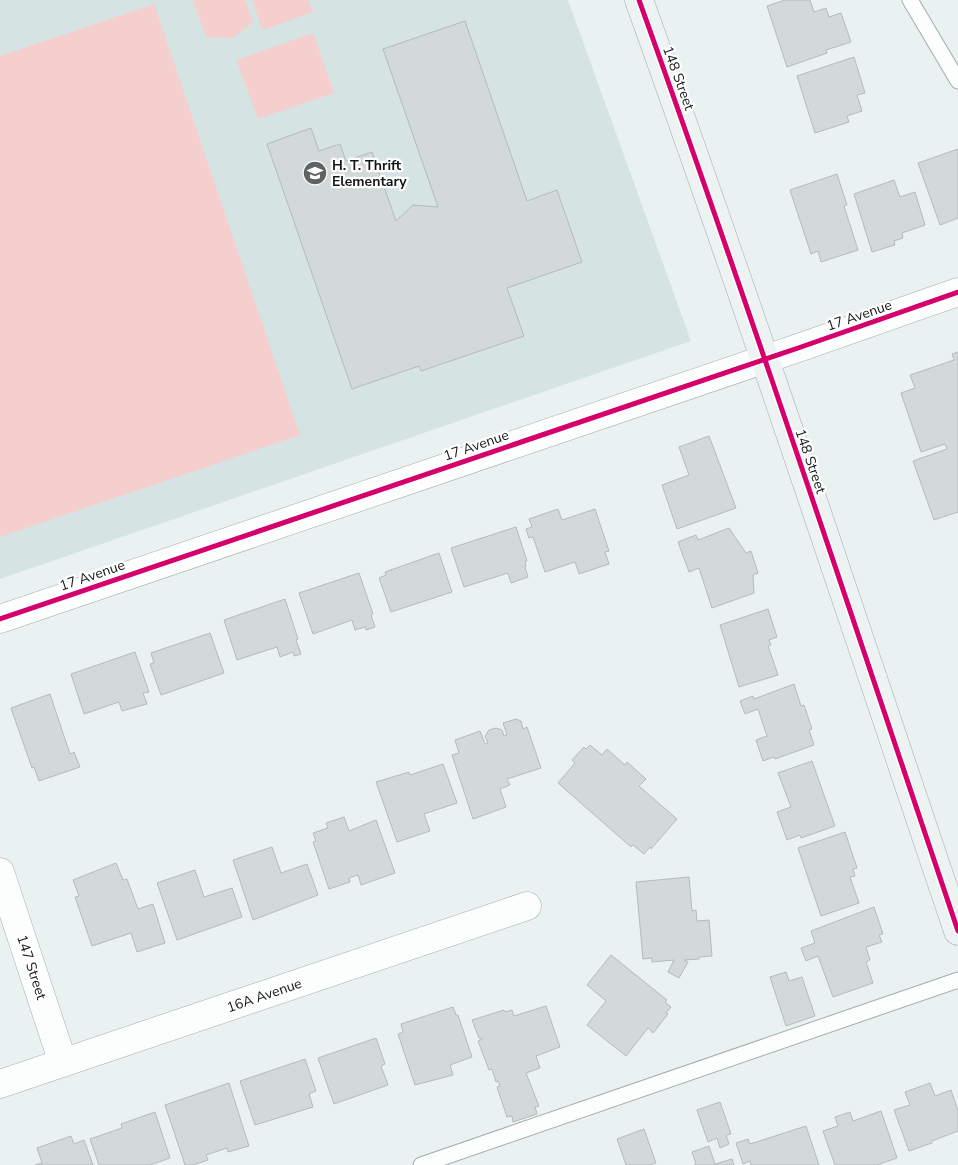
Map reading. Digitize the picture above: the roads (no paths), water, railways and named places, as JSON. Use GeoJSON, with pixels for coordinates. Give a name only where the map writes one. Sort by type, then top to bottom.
{"type":"FeatureCollection","features":[{"type":"Feature","properties":{"kind":"main road","name":"148 Street"},"geometry":{"type":"LineString","coordinates":[[638,0],[684,126],[958,932]]}},
{"type":"Feature","properties":{"kind":"street","name":"17 Avenue"},"geometry":{"type":"LineString","coordinates":[[0,619],[958,292]]}},
{"type":"Feature","properties":{"kind":"street","name":"147 Street"},"geometry":{"type":"LineString","coordinates":[[0,872],[63,1062]]}},
{"type":"Feature","properties":{"kind":"street","name":"16A Avenue"},"geometry":{"type":"LineString","coordinates":[[0,1084],[527,906]]}},
{"type":"Feature","properties":{"kind":"lane"},"geometry":{"type":"LineString","coordinates":[[910,0],[958,81]]}},
{"type":"Feature","properties":{"kind":"lane"},"geometry":{"type":"LineString","coordinates":[[421,1165],[958,980]]}},
{"type":"Feature","properties":{"kind":"place","name":"H. T. Thrift Elementary"},"geometry":{"type":"Point","coordinates":[315,173]}}]}
